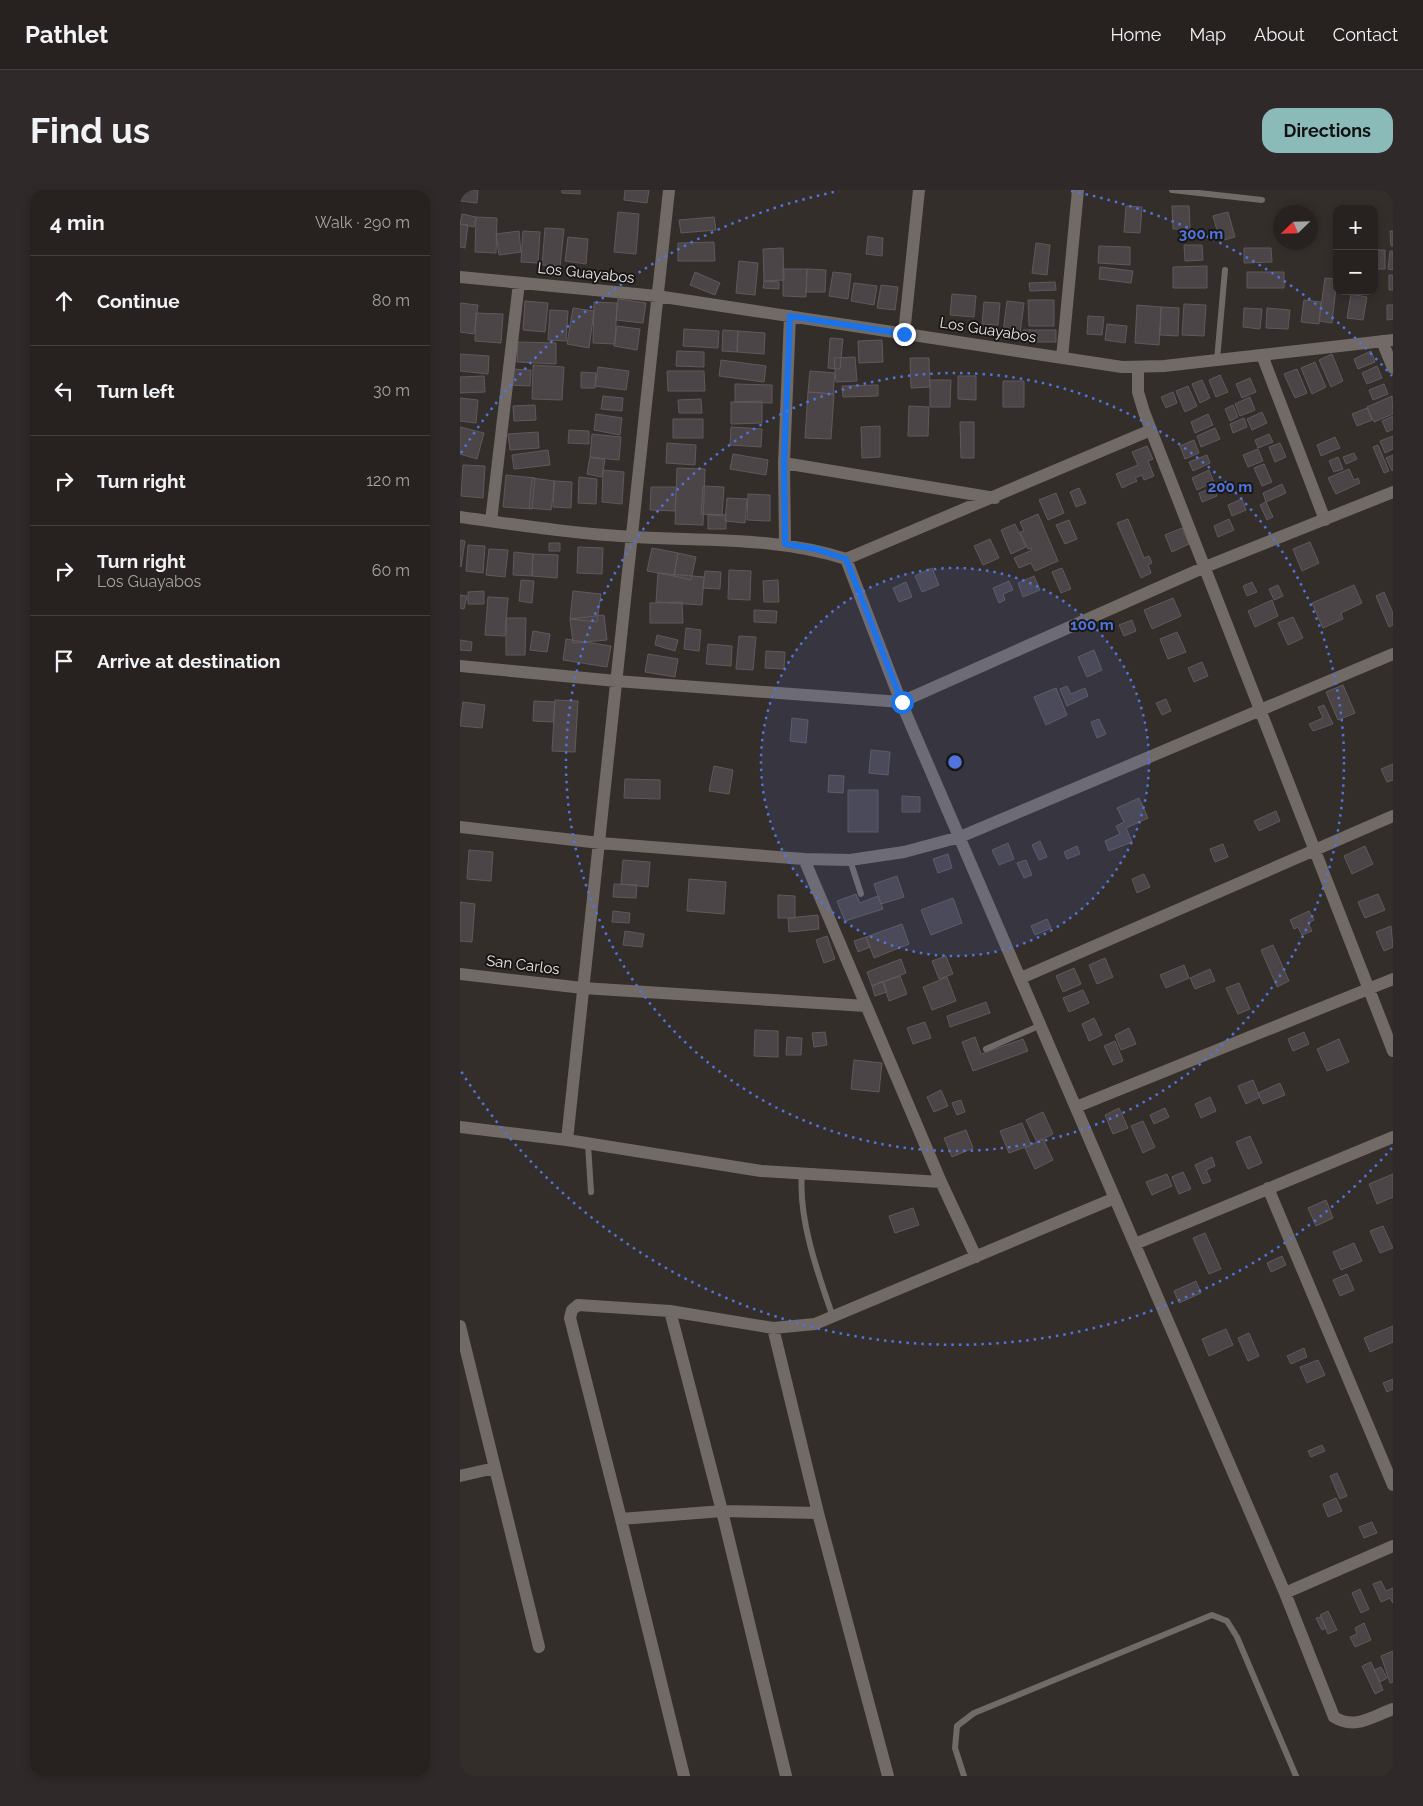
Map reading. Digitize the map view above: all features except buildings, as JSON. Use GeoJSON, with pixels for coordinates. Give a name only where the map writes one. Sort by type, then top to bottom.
{"type":"FeatureCollection","features":[{"type":"Feature","properties":{"kind":"street"},"geometry":{"type":"LineString","coordinates":[[567,1140],[669,190]]}},
{"type":"Feature","properties":{"kind":"street"},"geometry":{"type":"LineString","coordinates":[[904,334],[920,190]]}},
{"type":"Feature","properties":{"kind":"street"},"geometry":{"type":"LineString","coordinates":[[1062,358],[1078,190]]}},
{"type":"Feature","properties":{"kind":"street","name":"Los Guayabos"},"geometry":{"type":"LineString","coordinates":[[460,277],[657,296],[1138,368],[1387,340]]}},
{"type":"Feature","properties":{"kind":"street"},"geometry":{"type":"LineString","coordinates":[[491,521],[519,282]]}},
{"type":"Feature","properties":{"kind":"street"},"geometry":{"type":"LineString","coordinates":[[785,544],[784,463],[790,316]]}},
{"type":"Feature","properties":{"kind":"street"},"geometry":{"type":"LineString","coordinates":[[1387,340],[1393,368]]}},
{"type":"Feature","properties":{"kind":"street"},"geometry":{"type":"LineString","coordinates":[[1262,354],[1325,520]]}},
{"type":"Feature","properties":{"kind":"street"},"geometry":{"type":"LineString","coordinates":[[1138,368],[1138,392],[1151,430],[1393,1052]]}},
{"type":"Feature","properties":{"kind":"street"},"geometry":{"type":"LineString","coordinates":[[460,517],[632,537],[785,544],[816,549],[846,559],[995,498],[1151,430]]}},
{"type":"Feature","properties":{"kind":"street"},"geometry":{"type":"LineString","coordinates":[[784,463],[995,498]]}},
{"type":"Feature","properties":{"kind":"street"},"geometry":{"type":"LineString","coordinates":[[460,666],[616,681],[902,702],[1205,567],[1393,492]]}},
{"type":"Feature","properties":{"kind":"street"},"geometry":{"type":"LineString","coordinates":[[846,559],[902,702],[1285,1592],[1334,1717],[1345,1724],[1354,1724],[1393,1709]]}},
{"type":"Feature","properties":{"kind":"street"},"geometry":{"type":"LineString","coordinates":[[460,827],[600,843],[804,859],[850,860],[904,852],[960,837],[1393,654]]}},
{"type":"Feature","properties":{"kind":"street"},"geometry":{"type":"LineString","coordinates":[[1020,978],[1393,816]]}},
{"type":"Feature","properties":{"kind":"street"},"geometry":{"type":"LineString","coordinates":[[804,859],[941,1182],[976,1257]]}},
{"type":"Feature","properties":{"kind":"street","name":"San Carlos"},"geometry":{"type":"LineString","coordinates":[[460,974],[583,988],[866,1006]]}},
{"type":"Feature","properties":{"kind":"street"},"geometry":{"type":"LineString","coordinates":[[1076,1107],[1393,979]]}},
{"type":"Feature","properties":{"kind":"street"},"geometry":{"type":"LineString","coordinates":[[460,1127],[567,1140],[761,1171],[941,1182]]}},
{"type":"Feature","properties":{"kind":"street"},"geometry":{"type":"LineString","coordinates":[[1135,1244],[1393,1137]]}},
{"type":"Feature","properties":{"kind":"street"},"geometry":{"type":"LineString","coordinates":[[1268,1188],[1393,1485]]}},
{"type":"Feature","properties":{"kind":"street"},"geometry":{"type":"LineString","coordinates":[[684,1776],[570,1318],[572,1310],[578,1305],[670,1311],[773,1328],[815,1324],[1115,1198]]}},
{"type":"Feature","properties":{"kind":"street"},"geometry":{"type":"LineString","coordinates":[[670,1311],[722,1511],[786,1776]]}},
{"type":"Feature","properties":{"kind":"street"},"geometry":{"type":"LineString","coordinates":[[460,1326],[539,1647]]}},
{"type":"Feature","properties":{"kind":"street"},"geometry":{"type":"LineString","coordinates":[[773,1328],[818,1513],[888,1776]]}},
{"type":"Feature","properties":{"kind":"street"},"geometry":{"type":"LineString","coordinates":[[460,1476],[495,1468]]}},
{"type":"Feature","properties":{"kind":"street"},"geometry":{"type":"LineString","coordinates":[[621,1519],[722,1511],[818,1513]]}},
{"type":"Feature","properties":{"kind":"street"},"geometry":{"type":"LineString","coordinates":[[1285,1592],[1393,1546]]}},
{"type":"Feature","properties":{"kind":"lane"},"geometry":{"type":"LineString","coordinates":[[1172,190],[1262,200]]}},
{"type":"Feature","properties":{"kind":"lane"},"geometry":{"type":"LineString","coordinates":[[1217,360],[1225,270]]}},
{"type":"Feature","properties":{"kind":"lane"},"geometry":{"type":"LineString","coordinates":[[850,860],[861,894]]}},
{"type":"Feature","properties":{"kind":"lane"},"geometry":{"type":"LineString","coordinates":[[986,1049],[1041,1025]]}},
{"type":"Feature","properties":{"kind":"lane"},"geometry":{"type":"LineString","coordinates":[[588,1144],[591,1192]]}},
{"type":"Feature","properties":{"kind":"lane"},"geometry":{"type":"LineString","coordinates":[[802,1173],[800,1194],[819,1276],[833,1317]]}},
{"type":"Feature","properties":{"kind":"lane"},"geometry":{"type":"LineString","coordinates":[[964,1776],[955,1748],[958,1726],[974,1713],[1212,1615],[1227,1621],[1237,1637],[1296,1776]]}},
{"type":"Feature","properties":{"kind":"route"},"geometry":{"type":"LineString","coordinates":[[902,702],[846,559],[816,549],[785,544],[784,463],[790,316],[904,334]]}}]}
